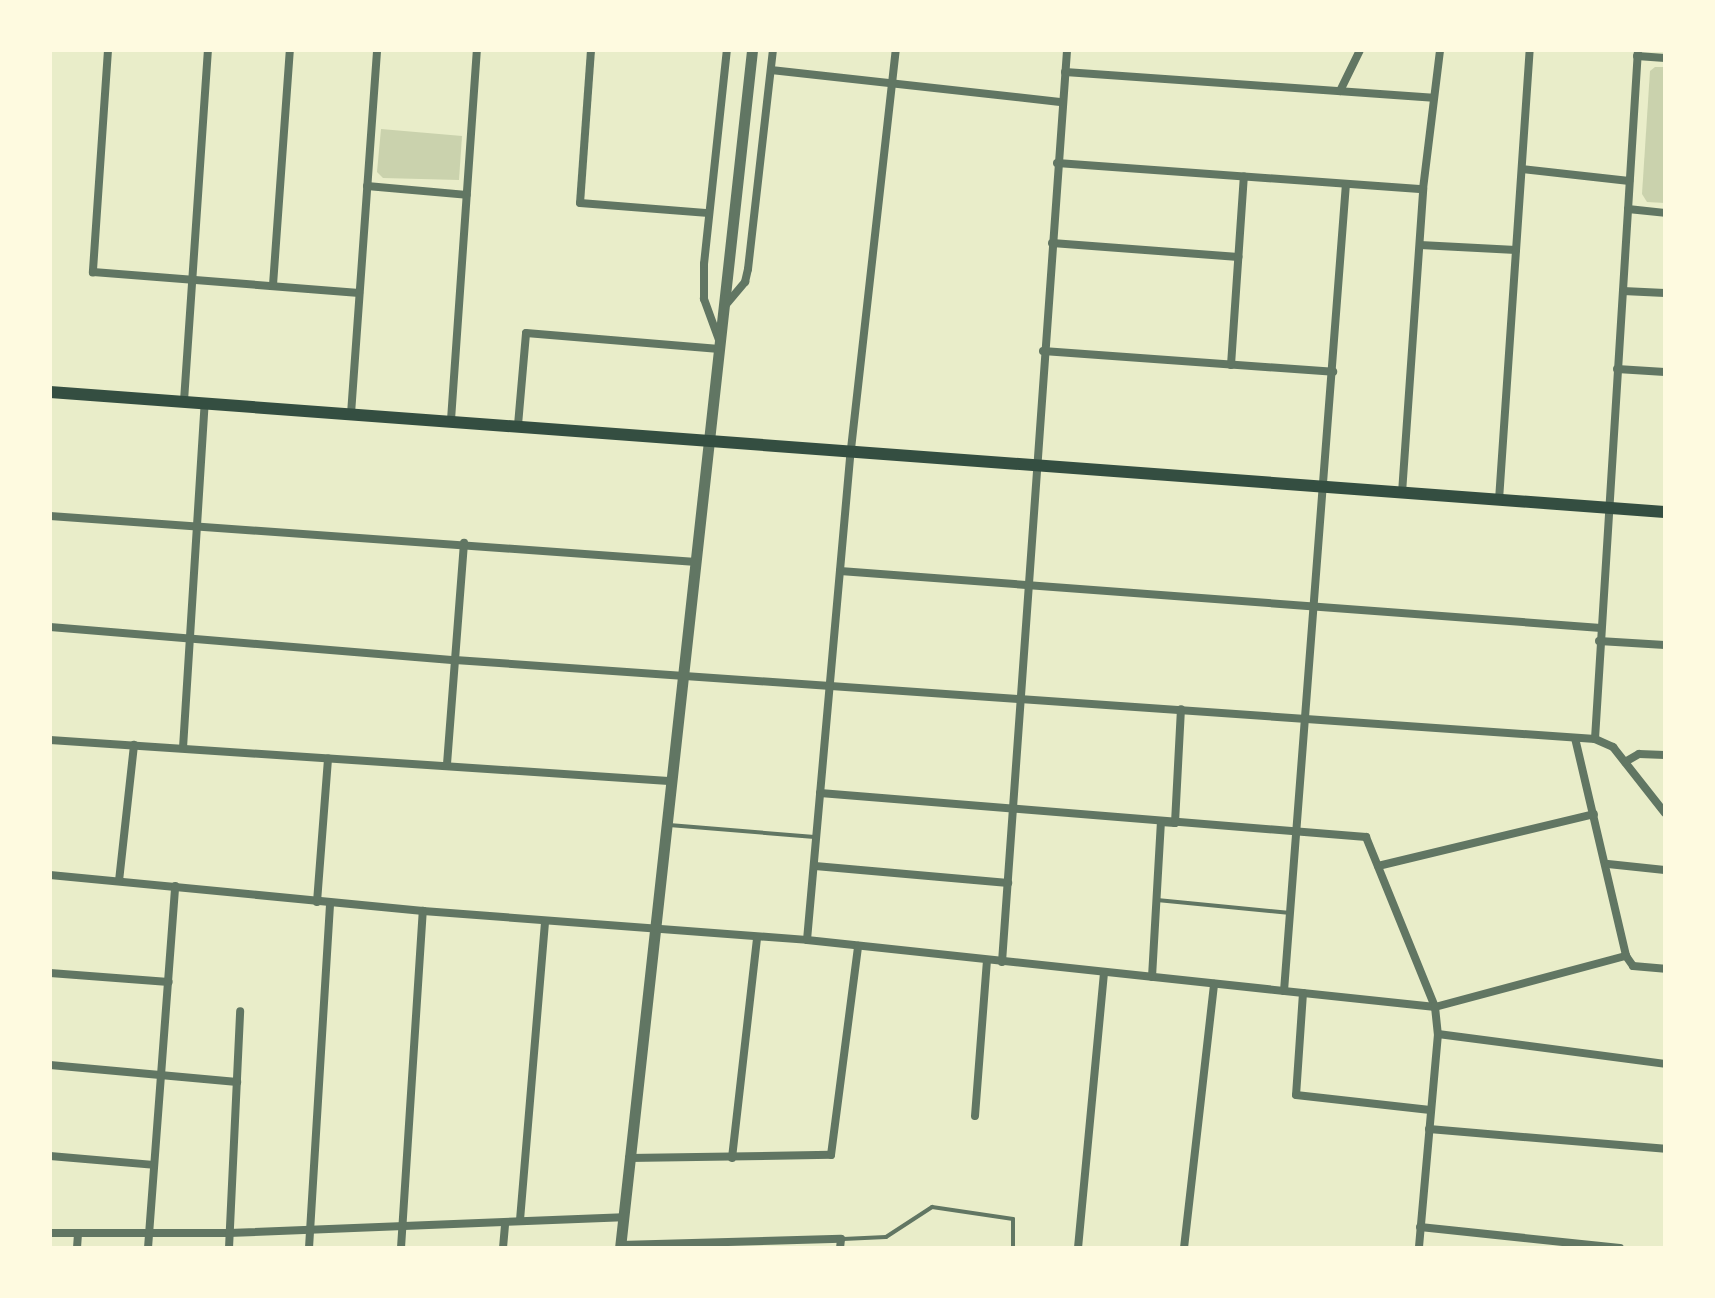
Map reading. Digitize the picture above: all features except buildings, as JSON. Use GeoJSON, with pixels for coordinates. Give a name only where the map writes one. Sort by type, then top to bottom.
{"type":"FeatureCollection","features":[{"type":"Feature","properties":{"kind":"main road"},"geometry":{"type":"LineString","coordinates":[[50,392],[1321,483],[1402,493],[1665,512]]}},
{"type":"Feature","properties":{"kind":"street"},"geometry":{"type":"LineString","coordinates":[[108,50],[93,272],[359,293]]}},
{"type":"Feature","properties":{"kind":"street"},"geometry":{"type":"LineString","coordinates":[[184,401],[208,50]]}},
{"type":"Feature","properties":{"kind":"street"},"geometry":{"type":"LineString","coordinates":[[273,285],[290,50]]}},
{"type":"Feature","properties":{"kind":"street"},"geometry":{"type":"LineString","coordinates":[[351,414],[377,50]]}},
{"type":"Feature","properties":{"kind":"street"},"geometry":{"type":"LineString","coordinates":[[451,420],[477,50]]}},
{"type":"Feature","properties":{"kind":"street"},"geometry":{"type":"LineString","coordinates":[[591,50],[580,203],[706,213]]}},
{"type":"Feature","properties":{"kind":"street"},"geometry":{"type":"LineString","coordinates":[[720,345],[704,299],[706,213],[727,50]]}},
{"type":"Feature","properties":{"kind":"street"},"geometry":{"type":"LineString","coordinates":[[752,50],[712,440],[669,781],[620,1246],[841,1244]]}},
{"type":"Feature","properties":{"kind":"street"},"geometry":{"type":"LineString","coordinates":[[724,307],[745,282],[748,269],[773,50]]}},
{"type":"Feature","properties":{"kind":"street"},"geometry":{"type":"LineString","coordinates":[[807,940],[851,449],[896,50]]}},
{"type":"Feature","properties":{"kind":"street"},"geometry":{"type":"LineString","coordinates":[[1002,962],[1030,585],[1043,351],[1067,50]]}},
{"type":"Feature","properties":{"kind":"street"},"geometry":{"type":"LineString","coordinates":[[1340,91],[1360,50]]}},
{"type":"Feature","properties":{"kind":"street"},"geometry":{"type":"LineString","coordinates":[[1402,493],[1423,189],[1440,50]]}},
{"type":"Feature","properties":{"kind":"street"},"geometry":{"type":"LineString","coordinates":[[1499,500],[1530,50]]}},
{"type":"Feature","properties":{"kind":"street"},"geometry":{"type":"LineString","coordinates":[[1595,739],[1607,508],[1638,53],[1665,58]]}},
{"type":"Feature","properties":{"kind":"street"},"geometry":{"type":"LineString","coordinates":[[771,70],[1062,102]]}},
{"type":"Feature","properties":{"kind":"street"},"geometry":{"type":"LineString","coordinates":[[1065,72],[1433,98]]}},
{"type":"Feature","properties":{"kind":"street"},"geometry":{"type":"LineString","coordinates":[[1057,163],[1423,189]]}},
{"type":"Feature","properties":{"kind":"street"},"geometry":{"type":"LineString","coordinates":[[1522,169],[1629,181]]}},
{"type":"Feature","properties":{"kind":"street"},"geometry":{"type":"LineString","coordinates":[[1231,365],[1244,176]]}},
{"type":"Feature","properties":{"kind":"street"},"geometry":{"type":"LineString","coordinates":[[1284,991],[1311,606],[1333,372],[1346,184]]}},
{"type":"Feature","properties":{"kind":"street"},"geometry":{"type":"LineString","coordinates":[[367,186],[467,195]]}},
{"type":"Feature","properties":{"kind":"street"},"geometry":{"type":"LineString","coordinates":[[1628,209],[1665,213]]}},
{"type":"Feature","properties":{"kind":"street"},"geometry":{"type":"LineString","coordinates":[[1052,243],[1238,257]]}},
{"type":"Feature","properties":{"kind":"street"},"geometry":{"type":"LineString","coordinates":[[1420,245],[1516,250]]}},
{"type":"Feature","properties":{"kind":"street"},"geometry":{"type":"LineString","coordinates":[[1623,291],[1665,293]]}},
{"type":"Feature","properties":{"kind":"street"},"geometry":{"type":"LineString","coordinates":[[518,425],[526,333],[720,345]]}},
{"type":"Feature","properties":{"kind":"street"},"geometry":{"type":"LineString","coordinates":[[1043,351],[1333,372]]}},
{"type":"Feature","properties":{"kind":"street"},"geometry":{"type":"LineString","coordinates":[[1617,369],[1665,372]]}},
{"type":"Feature","properties":{"kind":"street"},"geometry":{"type":"LineString","coordinates":[[183,748],[205,403]]}},
{"type":"Feature","properties":{"kind":"street"},"geometry":{"type":"LineString","coordinates":[[50,516],[464,543],[696,562]]}},
{"type":"Feature","properties":{"kind":"street"},"geometry":{"type":"LineString","coordinates":[[447,764],[464,543]]}},
{"type":"Feature","properties":{"kind":"street"},"geometry":{"type":"LineString","coordinates":[[840,571],[1601,628]]}},
{"type":"Feature","properties":{"kind":"street"},"geometry":{"type":"LineString","coordinates":[[50,627],[455,660],[1595,739],[1613,747],[1665,813]]}},
{"type":"Feature","properties":{"kind":"street"},"geometry":{"type":"LineString","coordinates":[[1599,641],[1665,645]]}},
{"type":"Feature","properties":{"kind":"street"},"geometry":{"type":"LineString","coordinates":[[1175,823],[1181,709]]}},
{"type":"Feature","properties":{"kind":"street"},"geometry":{"type":"LineString","coordinates":[[1575,738],[1608,864],[1626,956],[1633,966],[1665,969]]}},
{"type":"Feature","properties":{"kind":"street"},"geometry":{"type":"LineString","coordinates":[[50,740],[669,781]]}},
{"type":"Feature","properties":{"kind":"street"},"geometry":{"type":"LineString","coordinates":[[119,881],[134,745]]}},
{"type":"Feature","properties":{"kind":"street"},"geometry":{"type":"LineString","coordinates":[[1625,762],[1639,754],[1665,755]]}},
{"type":"Feature","properties":{"kind":"street"},"geometry":{"type":"LineString","coordinates":[[317,902],[328,758]]}},
{"type":"Feature","properties":{"kind":"street"},"geometry":{"type":"LineString","coordinates":[[820,793],[1366,837],[1435,1007],[1438,1034],[1419,1248]]}},
{"type":"Feature","properties":{"kind":"street"},"geometry":{"type":"LineString","coordinates":[[1378,866],[1594,814]]}},
{"type":"Feature","properties":{"kind":"street"},"geometry":{"type":"LineString","coordinates":[[1152,977],[1161,822],[1175,823]]}},
{"type":"Feature","properties":{"kind":"street"},"geometry":{"type":"LineString","coordinates":[[1608,864],[1665,870]]}},
{"type":"Feature","properties":{"kind":"street"},"geometry":{"type":"LineString","coordinates":[[815,866],[1008,883]]}},
{"type":"Feature","properties":{"kind":"street"},"geometry":{"type":"LineString","coordinates":[[50,875],[317,902],[807,940],[1435,1007],[1626,956]]}},
{"type":"Feature","properties":{"kind":"street"},"geometry":{"type":"LineString","coordinates":[[148,1248],[175,886]]}},
{"type":"Feature","properties":{"kind":"street"},"geometry":{"type":"LineString","coordinates":[[309,1248],[330,903]]}},
{"type":"Feature","properties":{"kind":"street"},"geometry":{"type":"LineString","coordinates":[[401,1248],[423,911]]}},
{"type":"Feature","properties":{"kind":"street"},"geometry":{"type":"LineString","coordinates":[[520,1220],[545,921]]}},
{"type":"Feature","properties":{"kind":"street"},"geometry":{"type":"LineString","coordinates":[[732,1158],[757,938]]}},
{"type":"Feature","properties":{"kind":"street"},"geometry":{"type":"LineString","coordinates":[[629,1158],[831,1155],[858,946]]}},
{"type":"Feature","properties":{"kind":"street"},"geometry":{"type":"LineString","coordinates":[[975,1116],[987,961]]}},
{"type":"Feature","properties":{"kind":"street"},"geometry":{"type":"LineString","coordinates":[[1078,1248],[1104,972]]}},
{"type":"Feature","properties":{"kind":"street"},"geometry":{"type":"LineString","coordinates":[[50,973],[169,982]]}},
{"type":"Feature","properties":{"kind":"street"},"geometry":{"type":"LineString","coordinates":[[1184,1248],[1214,984]]}},
{"type":"Feature","properties":{"kind":"street"},"geometry":{"type":"LineString","coordinates":[[1303,993],[1296,1095],[1430,1110]]}},
{"type":"Feature","properties":{"kind":"street"},"geometry":{"type":"LineString","coordinates":[[229,1248],[240,1011]]}},
{"type":"Feature","properties":{"kind":"street"},"geometry":{"type":"LineString","coordinates":[[1438,1034],[1665,1064]]}},
{"type":"Feature","properties":{"kind":"street"},"geometry":{"type":"LineString","coordinates":[[50,1065],[237,1082]]}},
{"type":"Feature","properties":{"kind":"street"},"geometry":{"type":"LineString","coordinates":[[1429,1129],[1665,1149]]}},
{"type":"Feature","properties":{"kind":"street"},"geometry":{"type":"LineString","coordinates":[[50,1156],[154,1165]]}},
{"type":"Feature","properties":{"kind":"street"},"geometry":{"type":"LineString","coordinates":[[50,1233],[229,1233],[403,1223],[505,1223],[623,1217]]}},
{"type":"Feature","properties":{"kind":"street"},"geometry":{"type":"LineString","coordinates":[[503,1248],[505,1223]]}},
{"type":"Feature","properties":{"kind":"street"},"geometry":{"type":"LineString","coordinates":[[1420,1227],[1620,1248]]}},
{"type":"Feature","properties":{"kind":"street"},"geometry":{"type":"LineString","coordinates":[[77,1248],[78,1233]]}},
{"type":"Feature","properties":{"kind":"lane"},"geometry":{"type":"LineString","coordinates":[[665,825],[818,837]]}},
{"type":"Feature","properties":{"kind":"lane"},"geometry":{"type":"LineString","coordinates":[[1157,900],[1290,913]]}},
{"type":"Feature","properties":{"kind":"lane"},"geometry":{"type":"LineString","coordinates":[[841,1244],[886,1237],[932,1207],[1013,1219],[1013,1248]]}},
{"type":"Feature","properties":{"kind":"green space"},"geometry":{"type":"Polygon","coordinates":[[[1655,67],[1665,67],[1665,203],[1647,202],[1642,194],[1650,71],[1655,67]]]}},
{"type":"Feature","properties":{"kind":"green space"},"geometry":{"type":"Polygon","coordinates":[[[381,129],[462,136],[459,180],[383,178],[377,172],[381,129]]]}}]}
